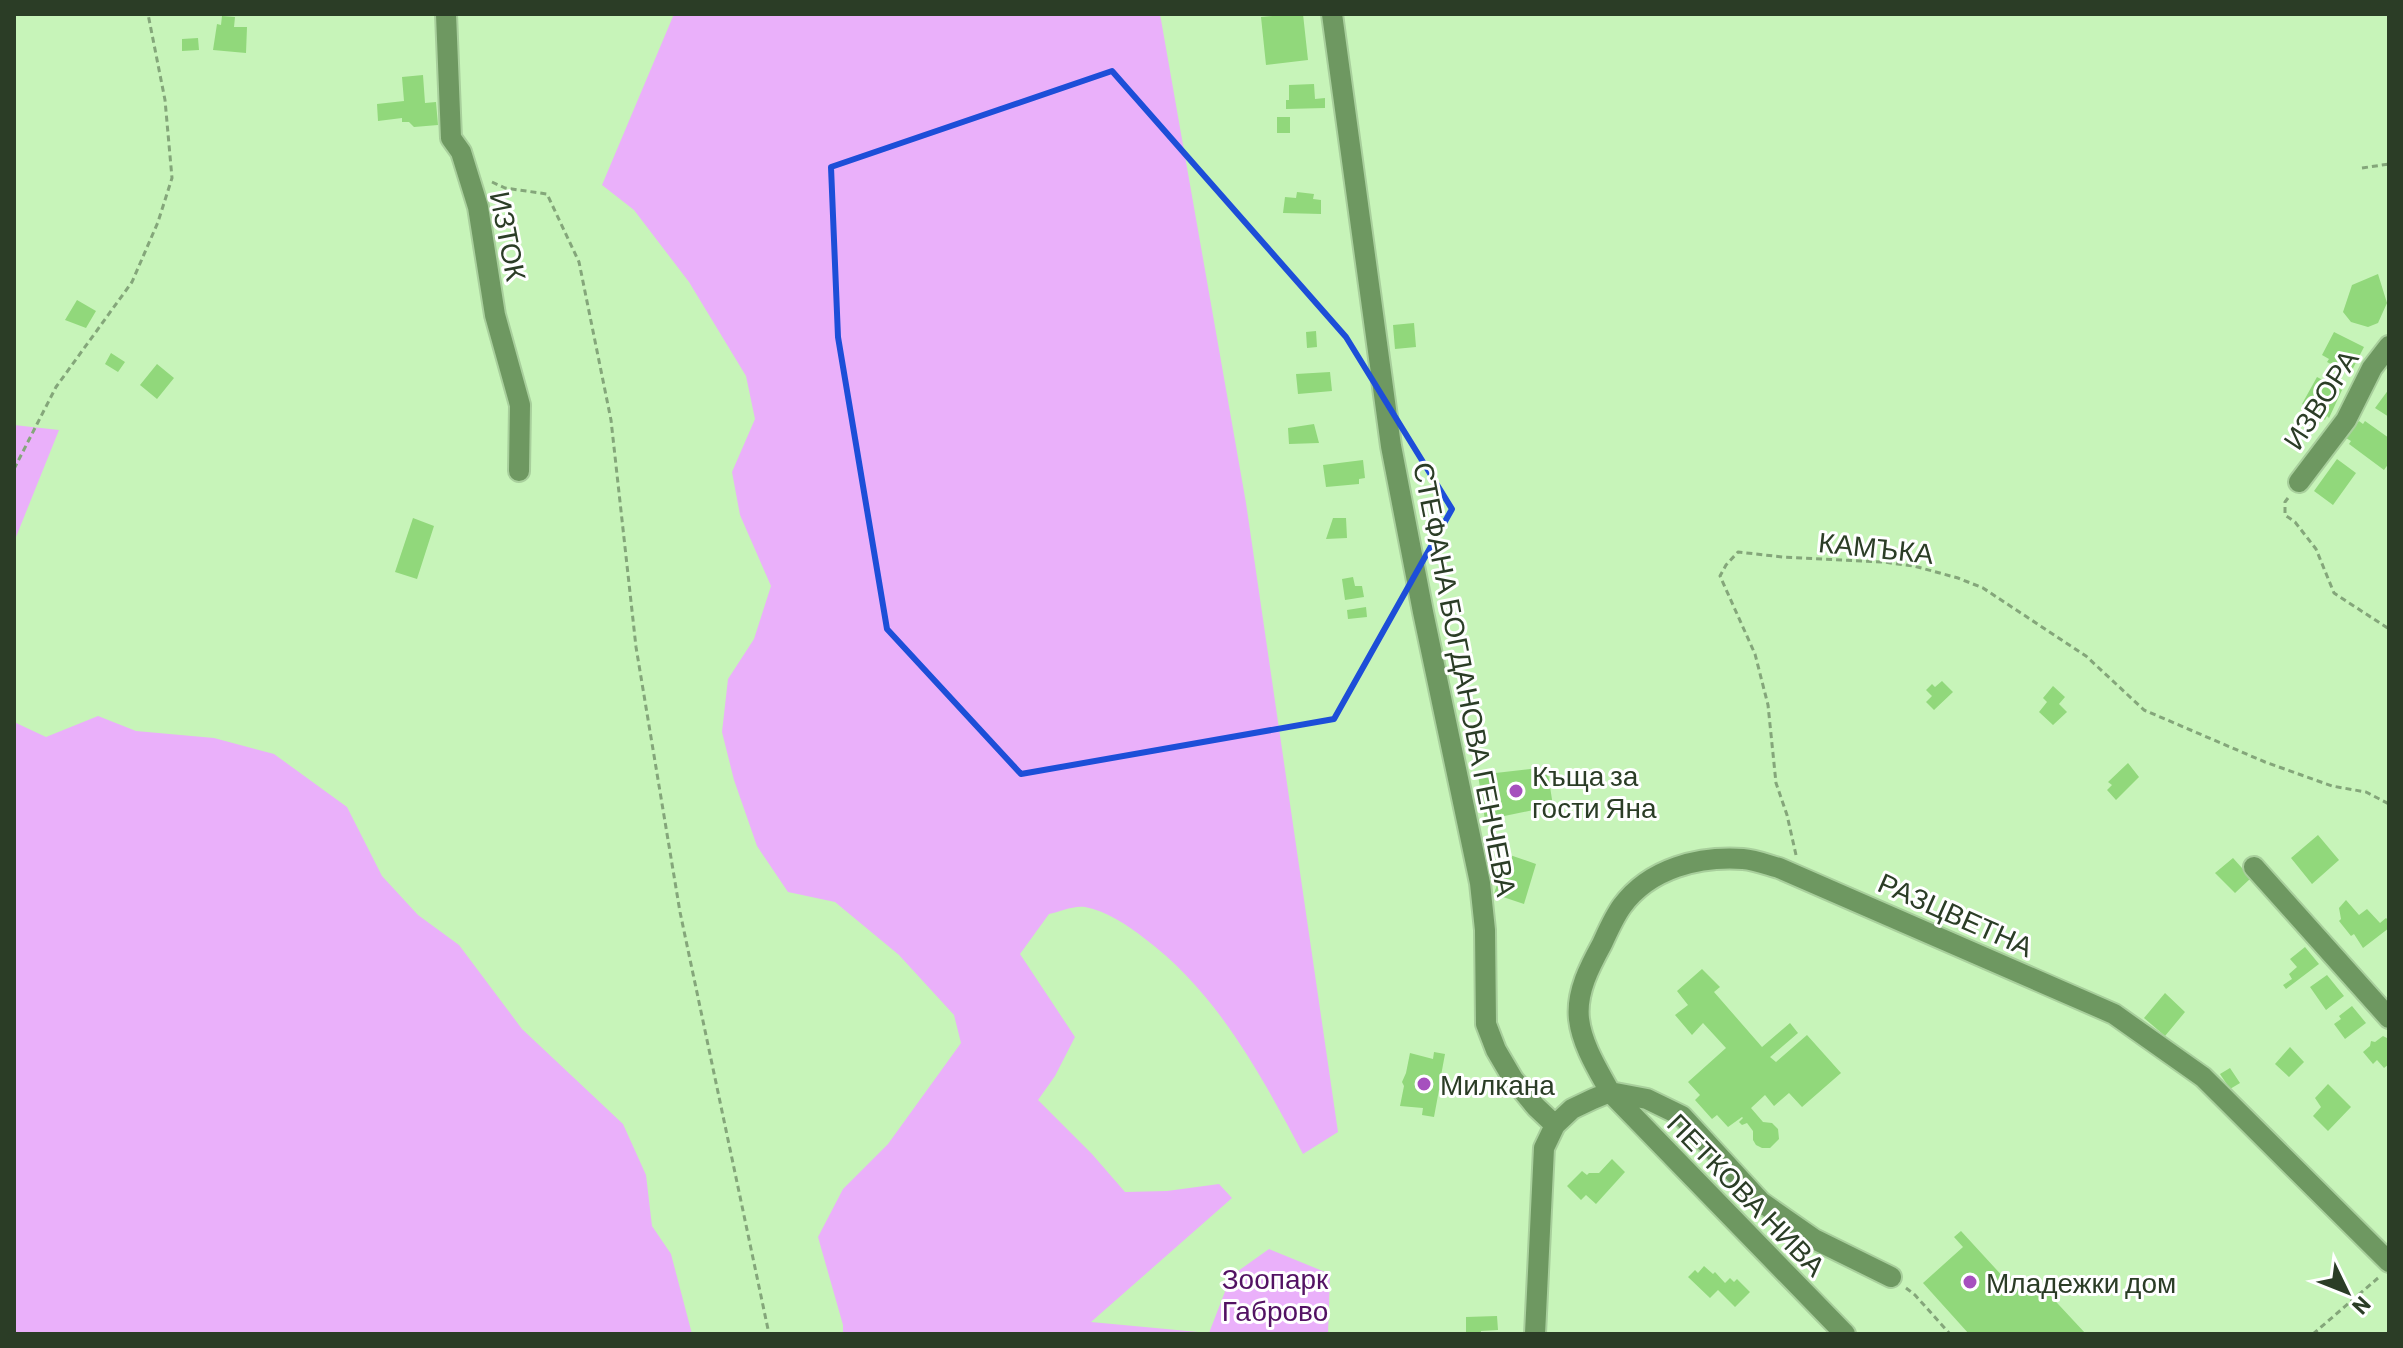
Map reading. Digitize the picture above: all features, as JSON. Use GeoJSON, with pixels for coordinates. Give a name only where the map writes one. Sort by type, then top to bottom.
{"type":"FeatureCollection","features":[{"type":"Feature","properties":{"kind":"street","name":"ИЗТОК"},"geometry":{"type":"LineString","coordinates":[[446,14],[451,138],[461,152],[478,207],[495,315],[520,405],[519,471]]}},
{"type":"Feature","properties":{"kind":"street","name":"СТЕФАНА БОГДАНОВА ГЕНЧЕВА"},"geometry":{"type":"LineString","coordinates":[[1332,14],[1391,446],[1480,883],[1485,930],[1486,1024],[1496,1050],[1513,1079],[1555,1125]]}},
{"type":"Feature","properties":{"kind":"street","name":"ИЗВОРА"},"geometry":{"type":"LineString","coordinates":[[2299,482],[2346,420],[2372,368],[2389,346]]}},
{"type":"Feature","properties":{"kind":"street","name":"РАЗЦВЕТНА"},"geometry":{"type":"LineString","coordinates":[[1610,1092],[1587,1048],[1578,1018],[1583,981],[1623,905],[1651,878],[1688,862],[1746,859],[1779,868],[2114,1014],[2203,1077],[2389,1262]]}},
{"type":"Feature","properties":{"kind":"street"},"geometry":{"type":"LineString","coordinates":[[2254,867],[2389,1018]]}},
{"type":"Feature","properties":{"kind":"street"},"geometry":{"type":"LineString","coordinates":[[1535,1334],[1544,1148],[1555,1125],[1572,1109],[1610,1092],[1647,1099],[1682,1116],[1761,1202],[1814,1239],[1891,1277]]}},
{"type":"Feature","properties":{"kind":"street","name":"ПЕТКОВА НИВА"},"geometry":{"type":"LineString","coordinates":[[1610,1092],[1845,1334]]}},
{"type":"Feature","properties":{"kind":"path"},"geometry":{"type":"LineString","coordinates":[[14,469],[56,387],[132,282],[158,222],[172,178],[165,100],[148,14]]}},
{"type":"Feature","properties":{"kind":"path"},"geometry":{"type":"LineString","coordinates":[[2362,168],[2389,164]]}},
{"type":"Feature","properties":{"kind":"path"},"geometry":{"type":"LineString","coordinates":[[470,183],[469,172],[505,188],[547,194],[579,262],[611,420],[636,647],[680,912],[769,1334]]}},
{"type":"Feature","properties":{"kind":"path"},"geometry":{"type":"LineString","coordinates":[[2299,482],[2285,502],[2285,515],[2295,522],[2316,549],[2334,593],[2388,629]]}},
{"type":"Feature","properties":{"kind":"path","name":"КАМЪКА"},"geometry":{"type":"LineString","coordinates":[[1802,878],[1776,783],[1768,705],[1755,654],[1720,576],[1738,552],[1883,562],[1914,566],[1958,578],[1983,588],[2086,656],[2144,710],[2265,762],[2332,786],[2366,792],[2389,804]]}},
{"type":"Feature","properties":{"kind":"path"},"geometry":{"type":"LineString","coordinates":[[1891,1277],[1915,1295],[1950,1334]]}},
{"type":"Feature","properties":{"kind":"path"},"geometry":{"type":"LineString","coordinates":[[2313,1334],[2367,1289]]}},
{"type":"Feature","properties":{"kind":"highlighted area"},"geometry":{"type":"Polygon","coordinates":[[[1112,71],[1346,337],[1452,509],[1334,719],[1021,774],[887,629],[838,337],[831,167],[1112,71]]]}},
{"type":"Feature","properties":{"kind":"green space","name":"Зоопарк Габрово"},"geometry":{"type":"Polygon","coordinates":[[[674,14],[1160,14],[1246,503],[1338,1132],[1303,1154],[1253,1065],[1194,983],[1131,928],[1109,915],[1085,907],[1049,914],[1020,954],[1075,1037],[1055,1076],[1038,1100],[1125,1192],[1167,1191],[1219,1184],[1232,1198],[1091,1322],[1209,1333],[1231,1276],[1269,1249],[1330,1274],[1328,1334],[843,1334],[818,1237],[843,1189],[888,1144],[961,1043],[954,1015],[899,955],[835,902],[788,892],[757,846],[734,780],[722,732],[728,679],[754,639],[771,586],[740,515],[732,472],[755,419],[746,376],[689,282],[634,210],[602,185],[674,14]]]}},
{"type":"Feature","properties":{"kind":"green space"},"geometry":{"type":"Polygon","coordinates":[[[14,425],[59,430],[14,542],[14,425]]]}},
{"type":"Feature","properties":{"kind":"green space"},"geometry":{"type":"Polygon","coordinates":[[[98,716],[136,731],[214,738],[274,754],[347,807],[382,876],[418,915],[459,945],[522,1029],[623,1124],[646,1175],[652,1226],[671,1254],[692,1334],[14,1334],[14,722],[46,737],[98,716]]]}},
{"type":"Feature","properties":{"kind":"building"},"geometry":{"type":"Polygon","coordinates":[[[1303,14],[1308,60],[1266,65],[1261,17],[1303,14]]]}},
{"type":"Feature","properties":{"kind":"building"},"geometry":{"type":"Polygon","coordinates":[[[222,16],[235,17],[234,27],[247,27],[246,53],[213,50],[217,24],[221,25],[222,16]]]}},
{"type":"Feature","properties":{"kind":"building"},"geometry":{"type":"Polygon","coordinates":[[[198,38],[199,50],[182,51],[182,39],[198,38]]]}},
{"type":"Feature","properties":{"kind":"building"},"geometry":{"type":"Polygon","coordinates":[[[423,75],[425,103],[436,102],[438,125],[414,127],[409,122],[402,122],[402,118],[378,121],[377,104],[404,101],[402,77],[423,75]]]}},
{"type":"Feature","properties":{"kind":"building"},"geometry":{"type":"Polygon","coordinates":[[[1314,84],[1315,99],[1325,98],[1325,108],[1286,109],[1289,85],[1314,84]]]}},
{"type":"Feature","properties":{"kind":"building"},"geometry":{"type":"Polygon","coordinates":[[[1277,117],[1290,117],[1290,133],[1277,133],[1277,117]]]}},
{"type":"Feature","properties":{"kind":"building"},"geometry":{"type":"Polygon","coordinates":[[[1297,192],[1314,194],[1313,199],[1321,200],[1321,214],[1283,213],[1285,197],[1296,198],[1297,192]]]}},
{"type":"Feature","properties":{"kind":"building"},"geometry":{"type":"Polygon","coordinates":[[[2378,274],[2387,303],[2378,323],[2368,327],[2351,322],[2343,312],[2352,285],[2378,274]]]}},
{"type":"Feature","properties":{"kind":"building"},"geometry":{"type":"Polygon","coordinates":[[[77,300],[96,311],[86,328],[65,320],[77,300]]]}},
{"type":"Feature","properties":{"kind":"building"},"geometry":{"type":"Polygon","coordinates":[[[1414,323],[1416,347],[1395,349],[1393,325],[1414,323]]]}},
{"type":"Feature","properties":{"kind":"building"},"geometry":{"type":"Polygon","coordinates":[[[1316,331],[1317,347],[1307,348],[1306,332],[1316,331]]]}},
{"type":"Feature","properties":{"kind":"building"},"geometry":{"type":"Polygon","coordinates":[[[2334,332],[2364,347],[2350,374],[2327,362],[2329,359],[2322,355],[2334,332]]]}},
{"type":"Feature","properties":{"kind":"building"},"geometry":{"type":"Polygon","coordinates":[[[111,353],[125,362],[118,372],[105,364],[111,353]]]}},
{"type":"Feature","properties":{"kind":"building"},"geometry":{"type":"Polygon","coordinates":[[[157,364],[174,378],[157,399],[140,385],[157,364]]]}},
{"type":"Feature","properties":{"kind":"building"},"geometry":{"type":"Polygon","coordinates":[[[1330,372],[1332,391],[1298,394],[1296,374],[1330,372]]]}},
{"type":"Feature","properties":{"kind":"building"},"geometry":{"type":"Polygon","coordinates":[[[2317,377],[2342,390],[2329,418],[2327,416],[2325,420],[2306,411],[2308,407],[2302,404],[2317,377]]]}},
{"type":"Feature","properties":{"kind":"building"},"geometry":{"type":"Polygon","coordinates":[[[2389,389],[2389,417],[2375,408],[2389,389]]]}},
{"type":"Feature","properties":{"kind":"building"},"geometry":{"type":"Polygon","coordinates":[[[2359,421],[2363,424],[2365,421],[2389,438],[2389,463],[2384,470],[2349,444],[2351,441],[2346,438],[2359,421]]]}},
{"type":"Feature","properties":{"kind":"building"},"geometry":{"type":"Polygon","coordinates":[[[1314,424],[1319,443],[1289,444],[1288,428],[1314,424]]]}},
{"type":"Feature","properties":{"kind":"building"},"geometry":{"type":"Polygon","coordinates":[[[2337,459],[2356,473],[2333,505],[2314,491],[2337,459]]]}},
{"type":"Feature","properties":{"kind":"building"},"geometry":{"type":"Polygon","coordinates":[[[1363,460],[1365,478],[1359,479],[1359,484],[1326,487],[1323,465],[1363,460]]]}},
{"type":"Feature","properties":{"kind":"building"},"geometry":{"type":"Polygon","coordinates":[[[413,518],[434,526],[417,579],[395,572],[413,518]]]}},
{"type":"Feature","properties":{"kind":"building"},"geometry":{"type":"Polygon","coordinates":[[[1333,518],[1346,518],[1347,538],[1326,539],[1333,518]]]}},
{"type":"Feature","properties":{"kind":"building"},"geometry":{"type":"Polygon","coordinates":[[[1353,577],[1355,586],[1362,586],[1364,597],[1345,600],[1342,579],[1353,577]]]}},
{"type":"Feature","properties":{"kind":"building"},"geometry":{"type":"Polygon","coordinates":[[[1366,607],[1367,617],[1348,619],[1347,610],[1366,607]]]}},
{"type":"Feature","properties":{"kind":"building"},"geometry":{"type":"Polygon","coordinates":[[[1942,681],[1953,692],[1934,710],[1926,702],[1932,696],[1926,690],[1942,681]]]}},
{"type":"Feature","properties":{"kind":"building"},"geometry":{"type":"Polygon","coordinates":[[[2053,686],[2065,697],[2059,704],[2067,712],[2053,725],[2039,712],[2047,702],[2043,698],[2053,686]]]}},
{"type":"Feature","properties":{"kind":"building"},"geometry":{"type":"Polygon","coordinates":[[[2128,763],[2139,777],[2116,800],[2107,790],[2112,785],[2108,782],[2128,763]]]}},
{"type":"Feature","properties":{"kind":"building","name":"Къща за гости Яна"},"geometry":{"type":"Polygon","coordinates":[[[1547,767],[1553,806],[1485,820],[1478,775],[1547,767]]]}},
{"type":"Feature","properties":{"kind":"building"},"geometry":{"type":"Polygon","coordinates":[[[2318,835],[2339,860],[2312,884],[2291,858],[2318,835]]]}},
{"type":"Feature","properties":{"kind":"building"},"geometry":{"type":"Polygon","coordinates":[[[1507,854],[1536,864],[1524,904],[1494,894],[1507,854]]]}},
{"type":"Feature","properties":{"kind":"building"},"geometry":{"type":"Polygon","coordinates":[[[2233,858],[2251,878],[2235,893],[2215,873],[2233,858]]]}},
{"type":"Feature","properties":{"kind":"building"},"geometry":{"type":"Polygon","coordinates":[[[2346,900],[2359,915],[2367,909],[2380,923],[2386,918],[2389,928],[2363,948],[2354,934],[2351,936],[2339,921],[2339,908],[2346,900]]]}},
{"type":"Feature","properties":{"kind":"building"},"geometry":{"type":"Polygon","coordinates":[[[2305,947],[2319,964],[2286,989],[2283,985],[2292,979],[2289,974],[2297,967],[2290,959],[2305,947]]]}},
{"type":"Feature","properties":{"kind":"building"},"geometry":{"type":"Polygon","coordinates":[[[1702,969],[1720,987],[1714,992],[1762,1047],[1790,1023],[1798,1033],[1770,1057],[1776,1062],[1807,1035],[1841,1073],[1802,1107],[1789,1093],[1774,1106],[1765,1095],[1751,1108],[1763,1122],[1772,1123],[1778,1129],[1779,1139],[1770,1148],[1756,1145],[1753,1131],[1747,1123],[1742,1125],[1739,1122],[1742,1117],[1728,1127],[1717,1115],[1712,1119],[1695,1100],[1700,1095],[1688,1082],[1726,1048],[1703,1023],[1692,1035],[1675,1015],[1688,1005],[1677,991],[1702,969]]]}},
{"type":"Feature","properties":{"kind":"building"},"geometry":{"type":"Polygon","coordinates":[[[2327,975],[2344,996],[2326,1010],[2310,987],[2327,975]]]}},
{"type":"Feature","properties":{"kind":"building"},"geometry":{"type":"Polygon","coordinates":[[[2165,993],[2185,1012],[2165,1036],[2144,1018],[2165,993]]]}},
{"type":"Feature","properties":{"kind":"building"},"geometry":{"type":"Polygon","coordinates":[[[2352,1006],[2366,1023],[2345,1039],[2334,1024],[2352,1006]]]}},
{"type":"Feature","properties":{"kind":"building"},"geometry":{"type":"Polygon","coordinates":[[[2383,1036],[2389,1039],[2389,1064],[2384,1068],[2377,1060],[2373,1064],[2363,1052],[2371,1041],[2375,1042],[2383,1036]]]}},
{"type":"Feature","properties":{"kind":"building"},"geometry":{"type":"Polygon","coordinates":[[[2290,1047],[2304,1062],[2289,1077],[2275,1064],[2290,1047]]]}},
{"type":"Feature","properties":{"kind":"building","name":"Милкана"},"geometry":{"type":"Polygon","coordinates":[[[1434,1052],[1445,1054],[1440,1081],[1445,1082],[1443,1091],[1439,1090],[1434,1117],[1422,1115],[1423,1108],[1400,1106],[1402,1082],[1410,1053],[1433,1059],[1434,1052]]]}},
{"type":"Feature","properties":{"kind":"building"},"geometry":{"type":"Polygon","coordinates":[[[2230,1068],[2240,1083],[2230,1089],[2220,1074],[2230,1068]]]}},
{"type":"Feature","properties":{"kind":"building"},"geometry":{"type":"Polygon","coordinates":[[[2328,1084],[2351,1107],[2328,1131],[2313,1116],[2321,1107],[2315,1098],[2328,1084]]]}},
{"type":"Feature","properties":{"kind":"building"},"geometry":{"type":"Polygon","coordinates":[[[1612,1159],[1625,1172],[1596,1204],[1586,1195],[1581,1200],[1567,1186],[1582,1171],[1587,1175],[1599,1173],[1612,1159]]]}},
{"type":"Feature","properties":{"kind":"building","name":"Младежки дом"},"geometry":{"type":"Polygon","coordinates":[[[1961,1231],[2006,1280],[2010,1276],[2020,1286],[2032,1276],[2086,1334],[1969,1334],[1923,1283],[1963,1247],[1954,1237],[1961,1231]]]}},
{"type":"Feature","properties":{"kind":"building"},"geometry":{"type":"Polygon","coordinates":[[[1704,1266],[1725,1283],[1730,1278],[1734,1282],[1737,1279],[1750,1292],[1735,1307],[1718,1290],[1710,1298],[1688,1277],[1704,1266]]]}},
{"type":"Feature","properties":{"kind":"building"},"geometry":{"type":"Polygon","coordinates":[[[1497,1316],[1498,1330],[1466,1334],[1466,1317],[1497,1316]]]}},
{"type":"Feature","properties":{"kind":"place","name":"Къща за гости Яна"},"geometry":{"type":"Point","coordinates":[1516,791]}},
{"type":"Feature","properties":{"kind":"place","name":"Милкана"},"geometry":{"type":"Point","coordinates":[1424,1084]}},
{"type":"Feature","properties":{"kind":"place","name":"Младежки дом"},"geometry":{"type":"Point","coordinates":[1970,1282]}}]}
